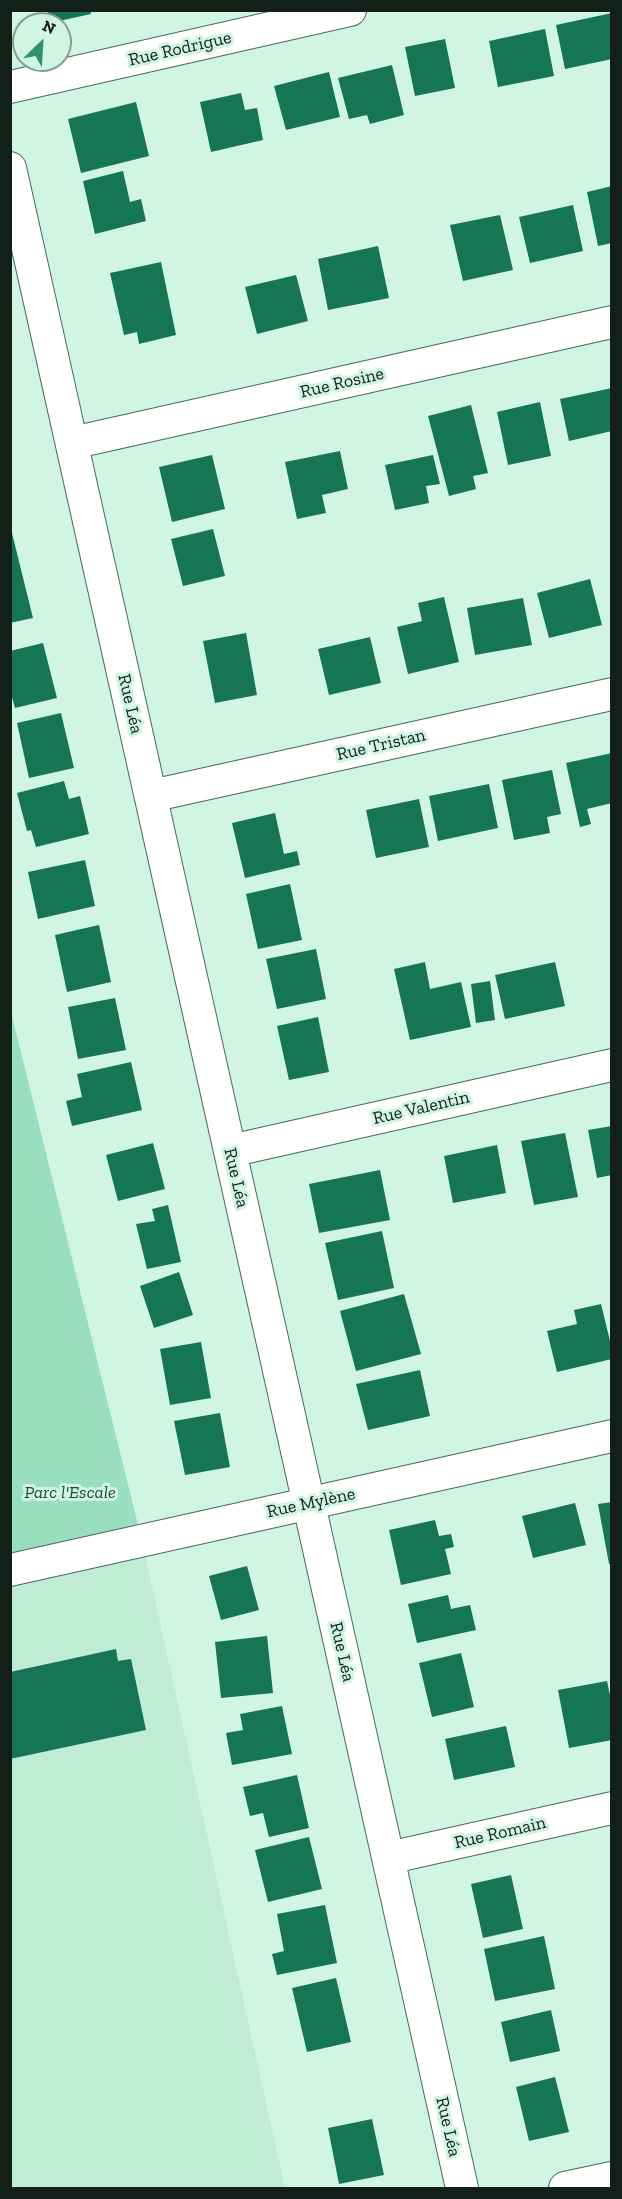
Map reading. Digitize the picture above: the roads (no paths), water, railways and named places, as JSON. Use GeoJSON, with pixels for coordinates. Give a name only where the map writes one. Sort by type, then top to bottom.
{"type":"FeatureCollection","features":[{"type":"Feature","properties":{"kind":"street","name":"Rue Rodrigue"},"geometry":{"type":"LineString","coordinates":[[10,87],[350,10]]}},
{"type":"Feature","properties":{"kind":"street","name":"Rue Léa"},"geometry":{"type":"LineString","coordinates":[[10,168],[462,2188]]}},
{"type":"Feature","properties":{"kind":"street","name":"Rue Rosine"},"geometry":{"type":"LineString","coordinates":[[72,443],[612,322]]}},
{"type":"Feature","properties":{"kind":"street","name":"Rue Tristan"},"geometry":{"type":"LineString","coordinates":[[151,796],[612,693]]}},
{"type":"Feature","properties":{"kind":"street","name":"Rue Valentin"},"geometry":{"type":"LineString","coordinates":[[231,1151],[612,1065]]}},
{"type":"Feature","properties":{"kind":"street","name":"Rue Mylène"},"geometry":{"type":"LineString","coordinates":[[10,1570],[612,1436]]}},
{"type":"Feature","properties":{"kind":"street","name":"Rue Romain"},"geometry":{"type":"LineString","coordinates":[[388,1858],[612,1808]]}},
{"type":"Feature","properties":{"kind":"street"},"geometry":{"type":"LineString","coordinates":[[565,2188],[612,2178]]}},
{"type":"Feature","properties":{"kind":"park label","name":"Parc l'Escale"},"geometry":{"type":"Point","coordinates":[70,1493]}}]}
